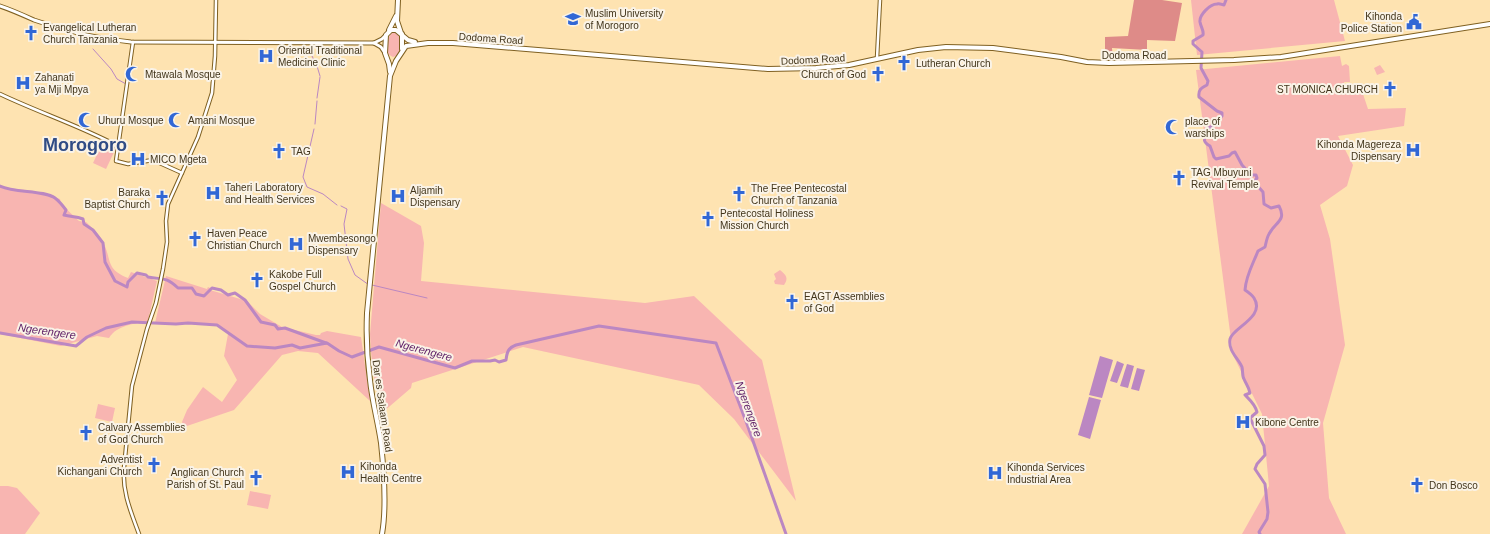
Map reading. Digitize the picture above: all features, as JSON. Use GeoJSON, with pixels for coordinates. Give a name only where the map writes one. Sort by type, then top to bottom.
{"type":"FeatureCollection","features":[{"type":"Feature","properties":{"kind":"highway"},"geometry":{"type":"LineString","coordinates":[[390,76],[403,44],[402,34],[398,24],[398,0]]}},
{"type":"Feature","properties":{"kind":"highway"},"geometry":{"type":"LineString","coordinates":[[390,76],[389,64],[385,54],[387,34],[394,23],[397,12]]}},
{"type":"Feature","properties":{"kind":"highway","name":"Dodoma Road"},"geometry":{"type":"LineString","coordinates":[[402,34],[411,42],[498,46],[768,69],[816,68],[849,65],[918,50],[946,47],[1006,49],[1098,63],[1138,64],[1252,60],[1287,56],[1490,24]]}},
{"type":"Feature","properties":{"kind":"highway"},"geometry":{"type":"LineString","coordinates":[[387,34],[395,29],[402,34]]}},
{"type":"Feature","properties":{"kind":"highway","name":"Dodoma Road"},"geometry":{"type":"LineString","coordinates":[[399,55],[404,47],[409,44],[428,43]]}},
{"type":"Feature","properties":{"kind":"highway"},"geometry":{"type":"LineString","coordinates":[[385,54],[392,58],[399,55]]}},
{"type":"Feature","properties":{"kind":"highway","name":"Dar es Salaam Road"},"geometry":{"type":"LineString","coordinates":[[382,534],[384,509],[383,463],[366,346],[369,284],[390,76]]}},
{"type":"Feature","properties":{"kind":"main road"},"geometry":{"type":"LineString","coordinates":[[0,6],[33,19],[63,28],[117,41],[374,43],[382,39],[387,34]]}},
{"type":"Feature","properties":{"kind":"main road"},"geometry":{"type":"LineString","coordinates":[[374,43],[381,47],[385,54]]}},
{"type":"Feature","properties":{"kind":"street"},"geometry":{"type":"LineString","coordinates":[[139,534],[126,499],[123,474],[132,386],[162,272],[167,242],[166,221],[168,204],[198,137],[212,93],[214,79],[216,0]]}},
{"type":"Feature","properties":{"kind":"street"},"geometry":{"type":"LineString","coordinates":[[877,59],[880,0]]}},
{"type":"Feature","properties":{"kind":"street"},"geometry":{"type":"LineString","coordinates":[[133,42],[116,145],[116,160],[117,162],[129,164],[153,160],[182,173]]}},
{"type":"Feature","properties":{"kind":"street"},"geometry":{"type":"LineString","coordinates":[[0,94],[31,109],[86,130],[116,145]]}},
{"type":"Feature","properties":{"kind":"shaded area"},"geometry":{"type":"Polygon","coordinates":[[[1134,0],[1162,0],[1182,3],[1175,41],[1147,40],[1147,50],[1112,48],[1113,60],[1107,60],[1105,55],[1105,37],[1128,36],[1134,0]]]}},
{"type":"Feature","properties":{"kind":"shaded area"},"geometry":{"type":"Polygon","coordinates":[[[1191,0],[1334,0],[1345,41],[1197,55],[1191,0]]]}},
{"type":"Feature","properties":{"kind":"shaded area"},"geometry":{"type":"Polygon","coordinates":[[[395,31],[400,33],[401,44],[398,55],[393,57],[387,52],[386,44],[389,36],[395,31]]]}},
{"type":"Feature","properties":{"kind":"shaded area"},"geometry":{"type":"Polygon","coordinates":[[[1340,56],[1342,66],[1346,64],[1349,66],[1350,82],[1344,82],[1345,85],[1361,88],[1368,109],[1406,108],[1404,126],[1338,136],[1353,165],[1347,186],[1320,205],[1330,239],[1345,345],[1323,423],[1329,498],[1346,534],[1242,534],[1269,486],[1262,414],[1233,355],[1196,70],[1340,56]]]}},
{"type":"Feature","properties":{"kind":"shaded area"},"geometry":{"type":"Polygon","coordinates":[[[1380,65],[1385,72],[1377,75],[1374,68],[1380,65]]]}},
{"type":"Feature","properties":{"kind":"shaded area"},"geometry":{"type":"Polygon","coordinates":[[[103,142],[116,148],[106,169],[93,163],[103,142]]]}},
{"type":"Feature","properties":{"kind":"shaded area"},"geometry":{"type":"Polygon","coordinates":[[[0,185],[7,188],[34,191],[60,199],[61,204],[79,221],[86,222],[99,235],[103,241],[111,264],[116,271],[128,278],[131,272],[157,281],[148,321],[132,324],[116,330],[109,338],[97,336],[61,346],[0,334],[0,185]]]}},
{"type":"Feature","properties":{"kind":"shaded area"},"geometry":{"type":"Polygon","coordinates":[[[381,203],[421,226],[424,243],[421,281],[645,303],[694,296],[762,360],[796,501],[734,419],[699,385],[523,347],[412,383],[411,388],[383,412],[377,393],[371,354],[370,334],[381,203]]]}},
{"type":"Feature","properties":{"kind":"shaded area"},"geometry":{"type":"Polygon","coordinates":[[[780,270],[786,277],[784,285],[775,284],[774,281],[776,279],[774,274],[780,270]]]}},
{"type":"Feature","properties":{"kind":"shaded area"},"geometry":{"type":"Polygon","coordinates":[[[166,276],[207,289],[208,287],[210,290],[247,301],[260,314],[282,327],[316,335],[320,335],[321,333],[327,331],[361,337],[370,401],[318,353],[298,351],[282,355],[234,410],[184,427],[182,422],[187,410],[203,387],[222,402],[237,380],[224,356],[228,334],[217,325],[155,323],[166,276]]]}},
{"type":"Feature","properties":{"kind":"shaded area"},"geometry":{"type":"Polygon","coordinates":[[[1100,356],[1113,360],[1102,398],[1089,395],[1100,356]]]}},
{"type":"Feature","properties":{"kind":"shaded area"},"geometry":{"type":"Polygon","coordinates":[[[1117,361],[1124,364],[1117,383],[1110,381],[1117,361]]]}},
{"type":"Feature","properties":{"kind":"shaded area"},"geometry":{"type":"Polygon","coordinates":[[[1127,364],[1134,366],[1128,388],[1120,386],[1127,364]]]}},
{"type":"Feature","properties":{"kind":"shaded area"},"geometry":{"type":"Polygon","coordinates":[[[1137,368],[1145,370],[1139,391],[1131,389],[1137,368]]]}},
{"type":"Feature","properties":{"kind":"shaded area"},"geometry":{"type":"Polygon","coordinates":[[[1089,397],[1101,400],[1090,439],[1078,435],[1089,397]]]}},
{"type":"Feature","properties":{"kind":"shaded area"},"geometry":{"type":"Polygon","coordinates":[[[98,404],[115,408],[112,422],[95,418],[98,404]]]}},
{"type":"Feature","properties":{"kind":"shaded area"},"geometry":{"type":"Polygon","coordinates":[[[0,486],[17,488],[40,513],[25,534],[0,534],[0,486]]]}},
{"type":"Feature","properties":{"kind":"shaded area"},"geometry":{"type":"Polygon","coordinates":[[[250,491],[271,495],[268,509],[247,505],[250,491]]]}},
{"type":"Feature","properties":{"kind":"waterway"},"geometry":{"type":"LineString","coordinates":[[1226,0],[1224,5],[1214,4],[1203,13],[1200,19],[1203,35],[1193,41],[1193,44],[1202,52],[1201,68],[1208,81],[1207,85],[1200,91],[1199,97],[1217,111],[1222,113],[1222,116],[1213,126],[1208,128],[1209,131],[1204,140],[1210,146],[1216,159],[1229,156],[1235,152],[1242,165],[1251,175],[1256,175],[1257,178],[1254,182],[1263,192],[1264,204],[1271,208],[1279,206],[1282,215],[1268,235],[1265,247],[1258,251],[1247,279],[1245,290],[1254,298],[1256,311],[1247,322],[1232,335],[1230,339],[1230,347],[1242,367],[1243,378],[1250,391],[1250,393],[1245,395],[1254,404],[1257,412],[1250,418],[1264,446],[1265,455],[1257,464],[1255,469],[1265,484],[1268,512],[1267,519],[1259,532],[1260,534]]}},
{"type":"Feature","properties":{"kind":"waterway"},"geometry":{"type":"LineString","coordinates":[[308,48],[320,76]]}},
{"type":"Feature","properties":{"kind":"waterway"},"geometry":{"type":"LineString","coordinates":[[93,49],[111,69],[117,79],[126,84]]}},
{"type":"Feature","properties":{"kind":"waterway"},"geometry":{"type":"LineString","coordinates":[[317,98],[320,77]]}},
{"type":"Feature","properties":{"kind":"waterway"},"geometry":{"type":"LineString","coordinates":[[315,124],[317,101]]}},
{"type":"Feature","properties":{"kind":"waterway"},"geometry":{"type":"LineString","coordinates":[[314,129],[303,177],[307,187],[323,194],[337,205]]}},
{"type":"Feature","properties":{"kind":"waterway"},"geometry":{"type":"LineString","coordinates":[[0,186],[13,190],[50,195],[66,210],[64,215],[83,219],[84,224],[93,230],[103,243],[105,262],[115,281],[127,287],[128,282],[137,273],[148,277],[167,280],[178,288],[192,288],[196,294],[204,296],[212,288],[221,290],[228,295],[235,293],[245,300],[261,322],[275,325],[278,329],[285,328],[326,343]]}},
{"type":"Feature","properties":{"kind":"waterway"},"geometry":{"type":"LineString","coordinates":[[341,206],[347,209],[344,224],[348,259],[355,275],[369,285]]}},
{"type":"Feature","properties":{"kind":"waterway"},"geometry":{"type":"LineString","coordinates":[[372,285],[427,298]]}},
{"type":"Feature","properties":{"kind":"waterway","name":"Ngerengere"},"geometry":{"type":"LineString","coordinates":[[0,333],[76,346],[87,337],[106,328],[132,322],[217,325],[247,346],[275,348],[292,345],[300,348],[327,343],[352,357],[379,347],[455,368],[472,361],[495,360],[499,362],[506,360],[508,351],[511,347],[516,345],[599,326],[716,343],[747,424],[786,534]]}},
{"type":"Feature","properties":{"kind":"place","name":"Muslim University of Morogoro"},"geometry":{"type":"Point","coordinates":[573,19]}},
{"type":"Feature","properties":{"kind":"place","name":"Kihonda Police Station"},"geometry":{"type":"Point","coordinates":[1414,22]}},
{"type":"Feature","properties":{"kind":"place","name":"Evangelical Lutheran Church Tanzania"},"geometry":{"type":"Point","coordinates":[31,33]}},
{"type":"Feature","properties":{"kind":"place","name":"Oriental Traditional Medicine Clinic"},"geometry":{"type":"Point","coordinates":[266,56]}},
{"type":"Feature","properties":{"kind":"place","name":"Lutheran Church"},"geometry":{"type":"Point","coordinates":[904,63]}},
{"type":"Feature","properties":{"kind":"place","name":"Mtawala Mosque"},"geometry":{"type":"Point","coordinates":[133,74]}},
{"type":"Feature","properties":{"kind":"place","name":"Church of God"},"geometry":{"type":"Point","coordinates":[878,74]}},
{"type":"Feature","properties":{"kind":"place","name":"Zahanati ya Mji Mpya"},"geometry":{"type":"Point","coordinates":[23,83]}},
{"type":"Feature","properties":{"kind":"place","name":"ST MONICA CHURCH"},"geometry":{"type":"Point","coordinates":[1390,89]}},
{"type":"Feature","properties":{"kind":"place","name":"Uhuru Mosque"},"geometry":{"type":"Point","coordinates":[86,120]}},
{"type":"Feature","properties":{"kind":"place","name":"Amani Mosque"},"geometry":{"type":"Point","coordinates":[176,120]}},
{"type":"Feature","properties":{"kind":"place","name":"place of warships"},"geometry":{"type":"Point","coordinates":[1173,127]}},
{"type":"Feature","properties":{"kind":"place","name":"Kihonda Magereza Dispensary"},"geometry":{"type":"Point","coordinates":[1413,150]}},
{"type":"Feature","properties":{"kind":"place","name":"TAG"},"geometry":{"type":"Point","coordinates":[279,151]}},
{"type":"Feature","properties":{"kind":"place","name":"MICO Mgeta"},"geometry":{"type":"Point","coordinates":[138,159]}},
{"type":"Feature","properties":{"kind":"place","name":"TAG Mbuyuni Revival Temple"},"geometry":{"type":"Point","coordinates":[1179,178]}},
{"type":"Feature","properties":{"kind":"place","name":"Taheri Laboratory and Health Services"},"geometry":{"type":"Point","coordinates":[213,193]}},
{"type":"Feature","properties":{"kind":"place","name":"The Free Pentecostal Church of Tanzania"},"geometry":{"type":"Point","coordinates":[739,194]}},
{"type":"Feature","properties":{"kind":"place","name":"Aljamih Dispensary"},"geometry":{"type":"Point","coordinates":[398,196]}},
{"type":"Feature","properties":{"kind":"place","name":"Baraka Baptist Church"},"geometry":{"type":"Point","coordinates":[162,198]}},
{"type":"Feature","properties":{"kind":"place","name":"Pentecostal Holiness Mission Church"},"geometry":{"type":"Point","coordinates":[708,219]}},
{"type":"Feature","properties":{"kind":"place","name":"Haven Peace Christian Church"},"geometry":{"type":"Point","coordinates":[195,239]}},
{"type":"Feature","properties":{"kind":"place","name":"Mwembesongo Dispensary"},"geometry":{"type":"Point","coordinates":[296,244]}},
{"type":"Feature","properties":{"kind":"place","name":"Kakobe Full Gospel Church"},"geometry":{"type":"Point","coordinates":[257,280]}},
{"type":"Feature","properties":{"kind":"place","name":"EAGT Assemblies of God"},"geometry":{"type":"Point","coordinates":[792,302]}},
{"type":"Feature","properties":{"kind":"place","name":"Kibone Centre"},"geometry":{"type":"Point","coordinates":[1243,422]}},
{"type":"Feature","properties":{"kind":"place","name":"Calvary Assemblies of God Church"},"geometry":{"type":"Point","coordinates":[86,433]}},
{"type":"Feature","properties":{"kind":"place","name":"Adventist Kichangani Church"},"geometry":{"type":"Point","coordinates":[154,465]}},
{"type":"Feature","properties":{"kind":"place","name":"Kihonda Health Centre"},"geometry":{"type":"Point","coordinates":[348,472]}},
{"type":"Feature","properties":{"kind":"place","name":"Kihonda Services Industrial Area"},"geometry":{"type":"Point","coordinates":[995,473]}},
{"type":"Feature","properties":{"kind":"place","name":"Anglican Church Parish of St. Paul"},"geometry":{"type":"Point","coordinates":[256,478]}},
{"type":"Feature","properties":{"kind":"place","name":"Don Bosco"},"geometry":{"type":"Point","coordinates":[1417,485]}},
{"type":"Feature","properties":{"kind":"district","name":"Morogoro"},"geometry":{"type":"Point","coordinates":[85,145]}}]}
